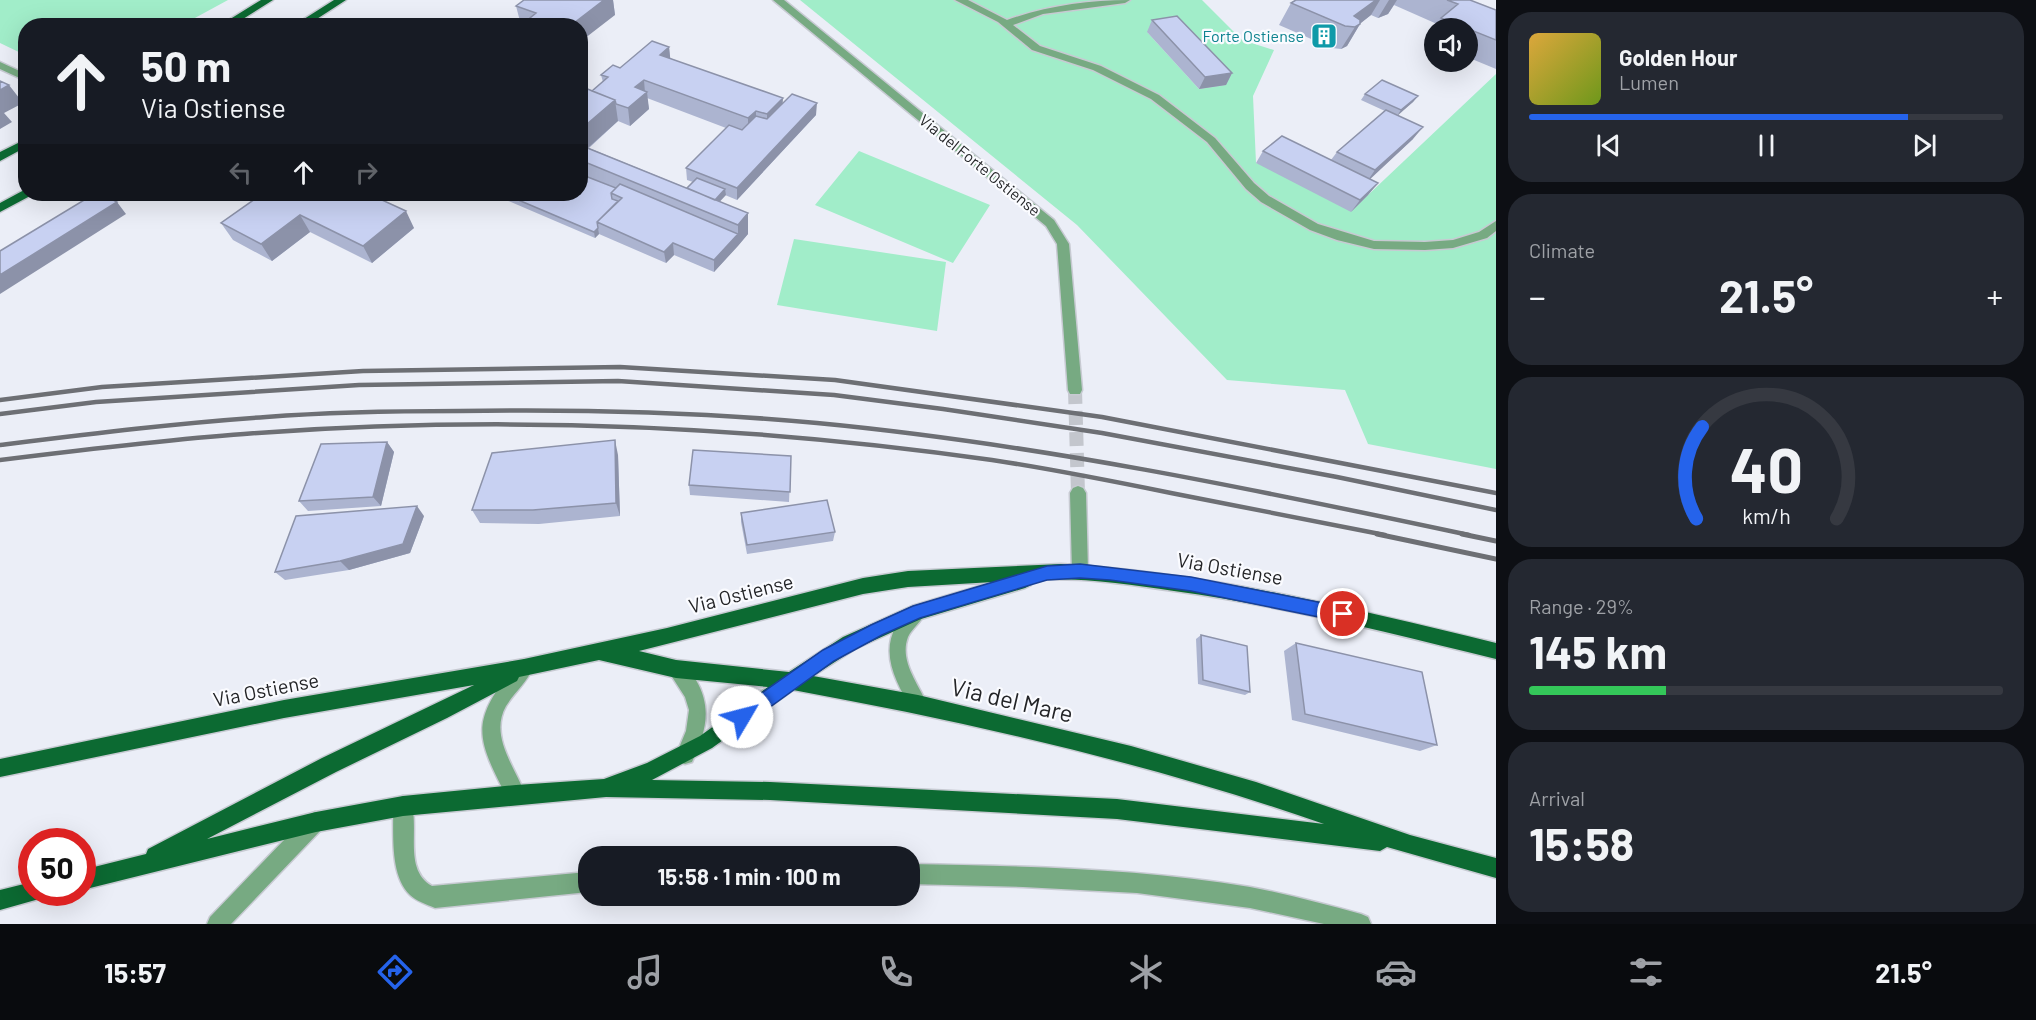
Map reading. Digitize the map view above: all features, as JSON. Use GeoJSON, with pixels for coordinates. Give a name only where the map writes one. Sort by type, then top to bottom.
{"type":"FeatureCollection","features":[{"type":"Feature","properties":{"kind":"main road"},"geometry":{"type":"LineString","coordinates":[[238,18],[268,0]]}},
{"type":"Feature","properties":{"kind":"main road"},"geometry":{"type":"LineString","coordinates":[[311,18],[341,0]]}},
{"type":"Feature","properties":{"kind":"main road"},"geometry":{"type":"LineString","coordinates":[[0,157],[18,147]]}},
{"type":"Feature","properties":{"kind":"main road"},"geometry":{"type":"LineString","coordinates":[[0,208],[18,198]]}},
{"type":"Feature","properties":{"kind":"main road","name":"Via Ostiense"},"geometry":{"type":"LineString","coordinates":[[0,768],[284,709],[524,668],[890,581],[1080,571],[1231,591],[1322,609],[1496,651]]}},
{"type":"Feature","properties":{"kind":"main road"},"geometry":{"type":"LineString","coordinates":[[96,877],[316,822],[403,806],[516,794],[604,788],[651,771],[684,755],[727,728],[791,681],[849,643],[918,612],[1047,573]]}},
{"type":"Feature","properties":{"kind":"main road","name":"Via del Mare"},"geometry":{"type":"LineString","coordinates":[[593,652],[634,658],[676,669],[791,681],[918,705],[1188,771],[1256,791],[1410,845],[1496,868]]}},
{"type":"Feature","properties":{"kind":"main road"},"geometry":{"type":"LineString","coordinates":[[132,868],[329,765],[441,712],[524,668]]}},
{"type":"Feature","properties":{"kind":"main road","name":"Via del Mare"},"geometry":{"type":"LineString","coordinates":[[604,788],[780,792],[1117,808],[1410,845]]}},
{"type":"Feature","properties":{"kind":"main road"},"geometry":{"type":"LineString","coordinates":[[0,900],[18,896]]}},
{"type":"Feature","properties":{"kind":"street","name":"Via del Forte Ostiense"},"geometry":{"type":"LineString","coordinates":[[778,0],[1050,223],[1063,244],[1075,390]]}},
{"type":"Feature","properties":{"kind":"street"},"geometry":{"type":"LineString","coordinates":[[960,0],[1005,24],[1036,48],[1097,68],[1155,97],[1211,140],[1250,186],[1265,199],[1314,227],[1341,237],[1374,245],[1425,246],[1453,244],[1483,234],[1496,225]]}},
{"type":"Feature","properties":{"kind":"street"},"geometry":{"type":"LineString","coordinates":[[1005,24],[1041,11],[1125,0]]}},
{"type":"Feature","properties":{"kind":"street"},"geometry":{"type":"LineString","coordinates":[[0,65],[18,74]]}},
{"type":"Feature","properties":{"kind":"street"},"geometry":{"type":"LineString","coordinates":[[1078,493],[1080,571]]}},
{"type":"Feature","properties":{"kind":"street"},"geometry":{"type":"LineString","coordinates":[[918,612],[906,623],[899,634],[896,648],[900,670],[918,705]]}},
{"type":"Feature","properties":{"kind":"street"},"geometry":{"type":"LineString","coordinates":[[516,794],[497,755],[490,729],[497,704],[524,668]]}},
{"type":"Feature","properties":{"kind":"street"},"geometry":{"type":"LineString","coordinates":[[676,669],[693,692],[699,715],[696,734],[684,755]]}},
{"type":"Feature","properties":{"kind":"street"},"geometry":{"type":"LineString","coordinates":[[403,806],[408,871],[412,882],[422,893],[435,898],[578,883]]}},
{"type":"Feature","properties":{"kind":"street"},"geometry":{"type":"LineString","coordinates":[[218,924],[316,822]]}},
{"type":"Feature","properties":{"kind":"street"},"geometry":{"type":"LineString","coordinates":[[920,874],[1016,876],[1132,883],[1222,893],[1322,913],[1361,924]]}},
{"type":"Feature","properties":{"kind":"green space"},"geometry":{"type":"Polygon","coordinates":[[[0,0],[228,0],[195,18],[18,18],[18,52],[0,43],[0,0]]]}},
{"type":"Feature","properties":{"kind":"green space"},"geometry":{"type":"Polygon","coordinates":[[[800,0],[1202,0],[1242,40],[1274,50],[1253,96],[1256,163],[1368,195],[1496,74],[1496,469],[1368,444],[1345,390],[1227,380],[1077,225],[800,0]],[[1147,32],[1199,89],[1225,85],[1147,32]]]}},
{"type":"Feature","properties":{"kind":"green space"},"geometry":{"type":"Polygon","coordinates":[[[859,151],[990,205],[953,263],[815,205],[859,151]]]}},
{"type":"Feature","properties":{"kind":"green space"},"geometry":{"type":"Polygon","coordinates":[[[794,239],[946,262],[937,331],[777,305],[794,239]]]}},
{"type":"Feature","properties":{"kind":"building"},"geometry":{"type":"Polygon","coordinates":[[[524,0],[604,0],[580,18],[530,18],[536,13],[516,6],[524,0]]]}},
{"type":"Feature","properties":{"kind":"building"},"geometry":{"type":"Polygon","coordinates":[[[1296,0],[1376,0],[1354,16],[1360,20],[1360,24],[1355,27],[1345,26],[1291,3],[1296,0]]]}},
{"type":"Feature","properties":{"kind":"building"},"geometry":{"type":"Polygon","coordinates":[[[1447,0],[1470,0],[1496,10],[1496,40],[1478,33],[1478,18],[1441,18],[1458,4],[1447,0]]]}},
{"type":"Feature","properties":{"kind":"building"},"geometry":{"type":"Polygon","coordinates":[[[1177,16],[1232,73],[1205,77],[1152,20],[1177,16]]]}},
{"type":"Feature","properties":{"kind":"building"},"geometry":{"type":"Polygon","coordinates":[[[652,41],[669,47],[660,55],[783,98],[767,114],[756,111],[748,118],[644,80],[635,87],[647,92],[628,108],[592,91],[608,77],[601,75],[613,65],[620,68],[652,41]]]}},
{"type":"Feature","properties":{"kind":"building"},"geometry":{"type":"Polygon","coordinates":[[[1382,80],[1418,96],[1401,110],[1365,94],[1382,80]]]}},
{"type":"Feature","properties":{"kind":"building"},"geometry":{"type":"Polygon","coordinates":[[[0,81],[9,85],[0,90],[0,81]]]}},
{"type":"Feature","properties":{"kind":"building"},"geometry":{"type":"Polygon","coordinates":[[[588,89],[615,100],[588,123],[588,89]]]}},
{"type":"Feature","properties":{"kind":"building"},"geometry":{"type":"Polygon","coordinates":[[[792,94],[817,103],[737,188],[686,168],[729,125],[742,130],[756,116],[767,119],[792,94]]]}},
{"type":"Feature","properties":{"kind":"building"},"geometry":{"type":"Polygon","coordinates":[[[1386,110],[1423,127],[1375,170],[1337,152],[1386,110]]]}},
{"type":"Feature","properties":{"kind":"building"},"geometry":{"type":"Polygon","coordinates":[[[1282,136],[1378,183],[1360,200],[1263,151],[1282,136]]]}},
{"type":"Feature","properties":{"kind":"building"},"geometry":{"type":"Polygon","coordinates":[[[588,148],[748,213],[738,225],[588,163],[588,148]]]}},
{"type":"Feature","properties":{"kind":"building"},"geometry":{"type":"Polygon","coordinates":[[[588,177],[616,188],[611,193],[612,199],[618,201],[597,222],[598,228],[594,232],[521,201],[588,201],[588,177]]]}},
{"type":"Feature","properties":{"kind":"building"},"geometry":{"type":"Polygon","coordinates":[[[697,178],[725,189],[715,200],[687,188],[697,178]]]}},
{"type":"Feature","properties":{"kind":"building"},"geometry":{"type":"Polygon","coordinates":[[[620,184],[738,234],[714,260],[673,243],[664,252],[597,222],[622,198],[611,193],[620,184]]]}},
{"type":"Feature","properties":{"kind":"building"},"geometry":{"type":"Polygon","coordinates":[[[82,201],[117,202],[0,275],[0,251],[82,201]]]}},
{"type":"Feature","properties":{"kind":"building"},"geometry":{"type":"Polygon","coordinates":[[[252,201],[384,201],[406,211],[363,246],[300,215],[261,244],[221,223],[252,201]]]}},
{"type":"Feature","properties":{"kind":"building"},"geometry":{"type":"Polygon","coordinates":[[[615,440],[616,503],[533,510],[472,510],[492,453],[615,440]]]}},
{"type":"Feature","properties":{"kind":"building"},"geometry":{"type":"Polygon","coordinates":[[[387,442],[373,497],[299,501],[321,444],[387,442]]]}},
{"type":"Feature","properties":{"kind":"building"},"geometry":{"type":"Polygon","coordinates":[[[693,450],[791,456],[790,492],[689,485],[693,450]]]}},
{"type":"Feature","properties":{"kind":"building"},"geometry":{"type":"Polygon","coordinates":[[[827,500],[835,532],[747,545],[741,513],[827,500]]]}},
{"type":"Feature","properties":{"kind":"building"},"geometry":{"type":"Polygon","coordinates":[[[417,506],[403,544],[340,561],[275,572],[296,516],[417,506]]]}},
{"type":"Feature","properties":{"kind":"building"},"geometry":{"type":"Polygon","coordinates":[[[1201,635],[1247,646],[1250,692],[1203,680],[1201,635]]]}},
{"type":"Feature","properties":{"kind":"building"},"geometry":{"type":"Polygon","coordinates":[[[1296,643],[1422,672],[1437,745],[1305,714],[1296,643]]]}},
{"type":"Feature","properties":{"kind":"tunnel"},"geometry":{"type":"LineString","coordinates":[[1075,390],[1078,493]]}},
{"type":"Feature","properties":{"kind":"railway"},"geometry":{"type":"LineString","coordinates":[[0,400],[102,387],[363,371],[620,367],[835,380],[1102,417],[1496,493]]}},
{"type":"Feature","properties":{"kind":"railway"},"geometry":{"type":"LineString","coordinates":[[0,414],[96,402],[359,385],[618,381],[834,395],[943,409],[1102,433],[1337,477],[1496,510]]}},
{"type":"Feature","properties":{"kind":"railway"},"geometry":{"type":"LineString","coordinates":[[0,445],[199,422],[339,413],[549,410],[728,416],[899,432],[1063,456],[1226,485],[1469,535]]}},
{"type":"Feature","properties":{"kind":"railway"},"geometry":{"type":"LineString","coordinates":[[0,460],[183,439],[337,428],[525,425],[713,431],[806,438],[992,460],[1082,475],[1385,535]]}},
{"type":"Feature","properties":{"kind":"railway"},"geometry":{"type":"LineString","coordinates":[[1377,534],[1496,559]]}},
{"type":"Feature","properties":{"kind":"railway"},"geometry":{"type":"LineString","coordinates":[[1462,534],[1496,541]]}},
{"type":"Feature","properties":{"kind":"place","name":"Forte Ostiense"},"geometry":{"type":"Point","coordinates":[1324,36]}},
{"type":"Feature","properties":{"kind":"route"},"geometry":{"type":"LineString","coordinates":[[742,717],[805,670],[849,643],[901,618],[1047,573],[1080,571],[1110,573],[1191,584],[1343,614]]}}]}
